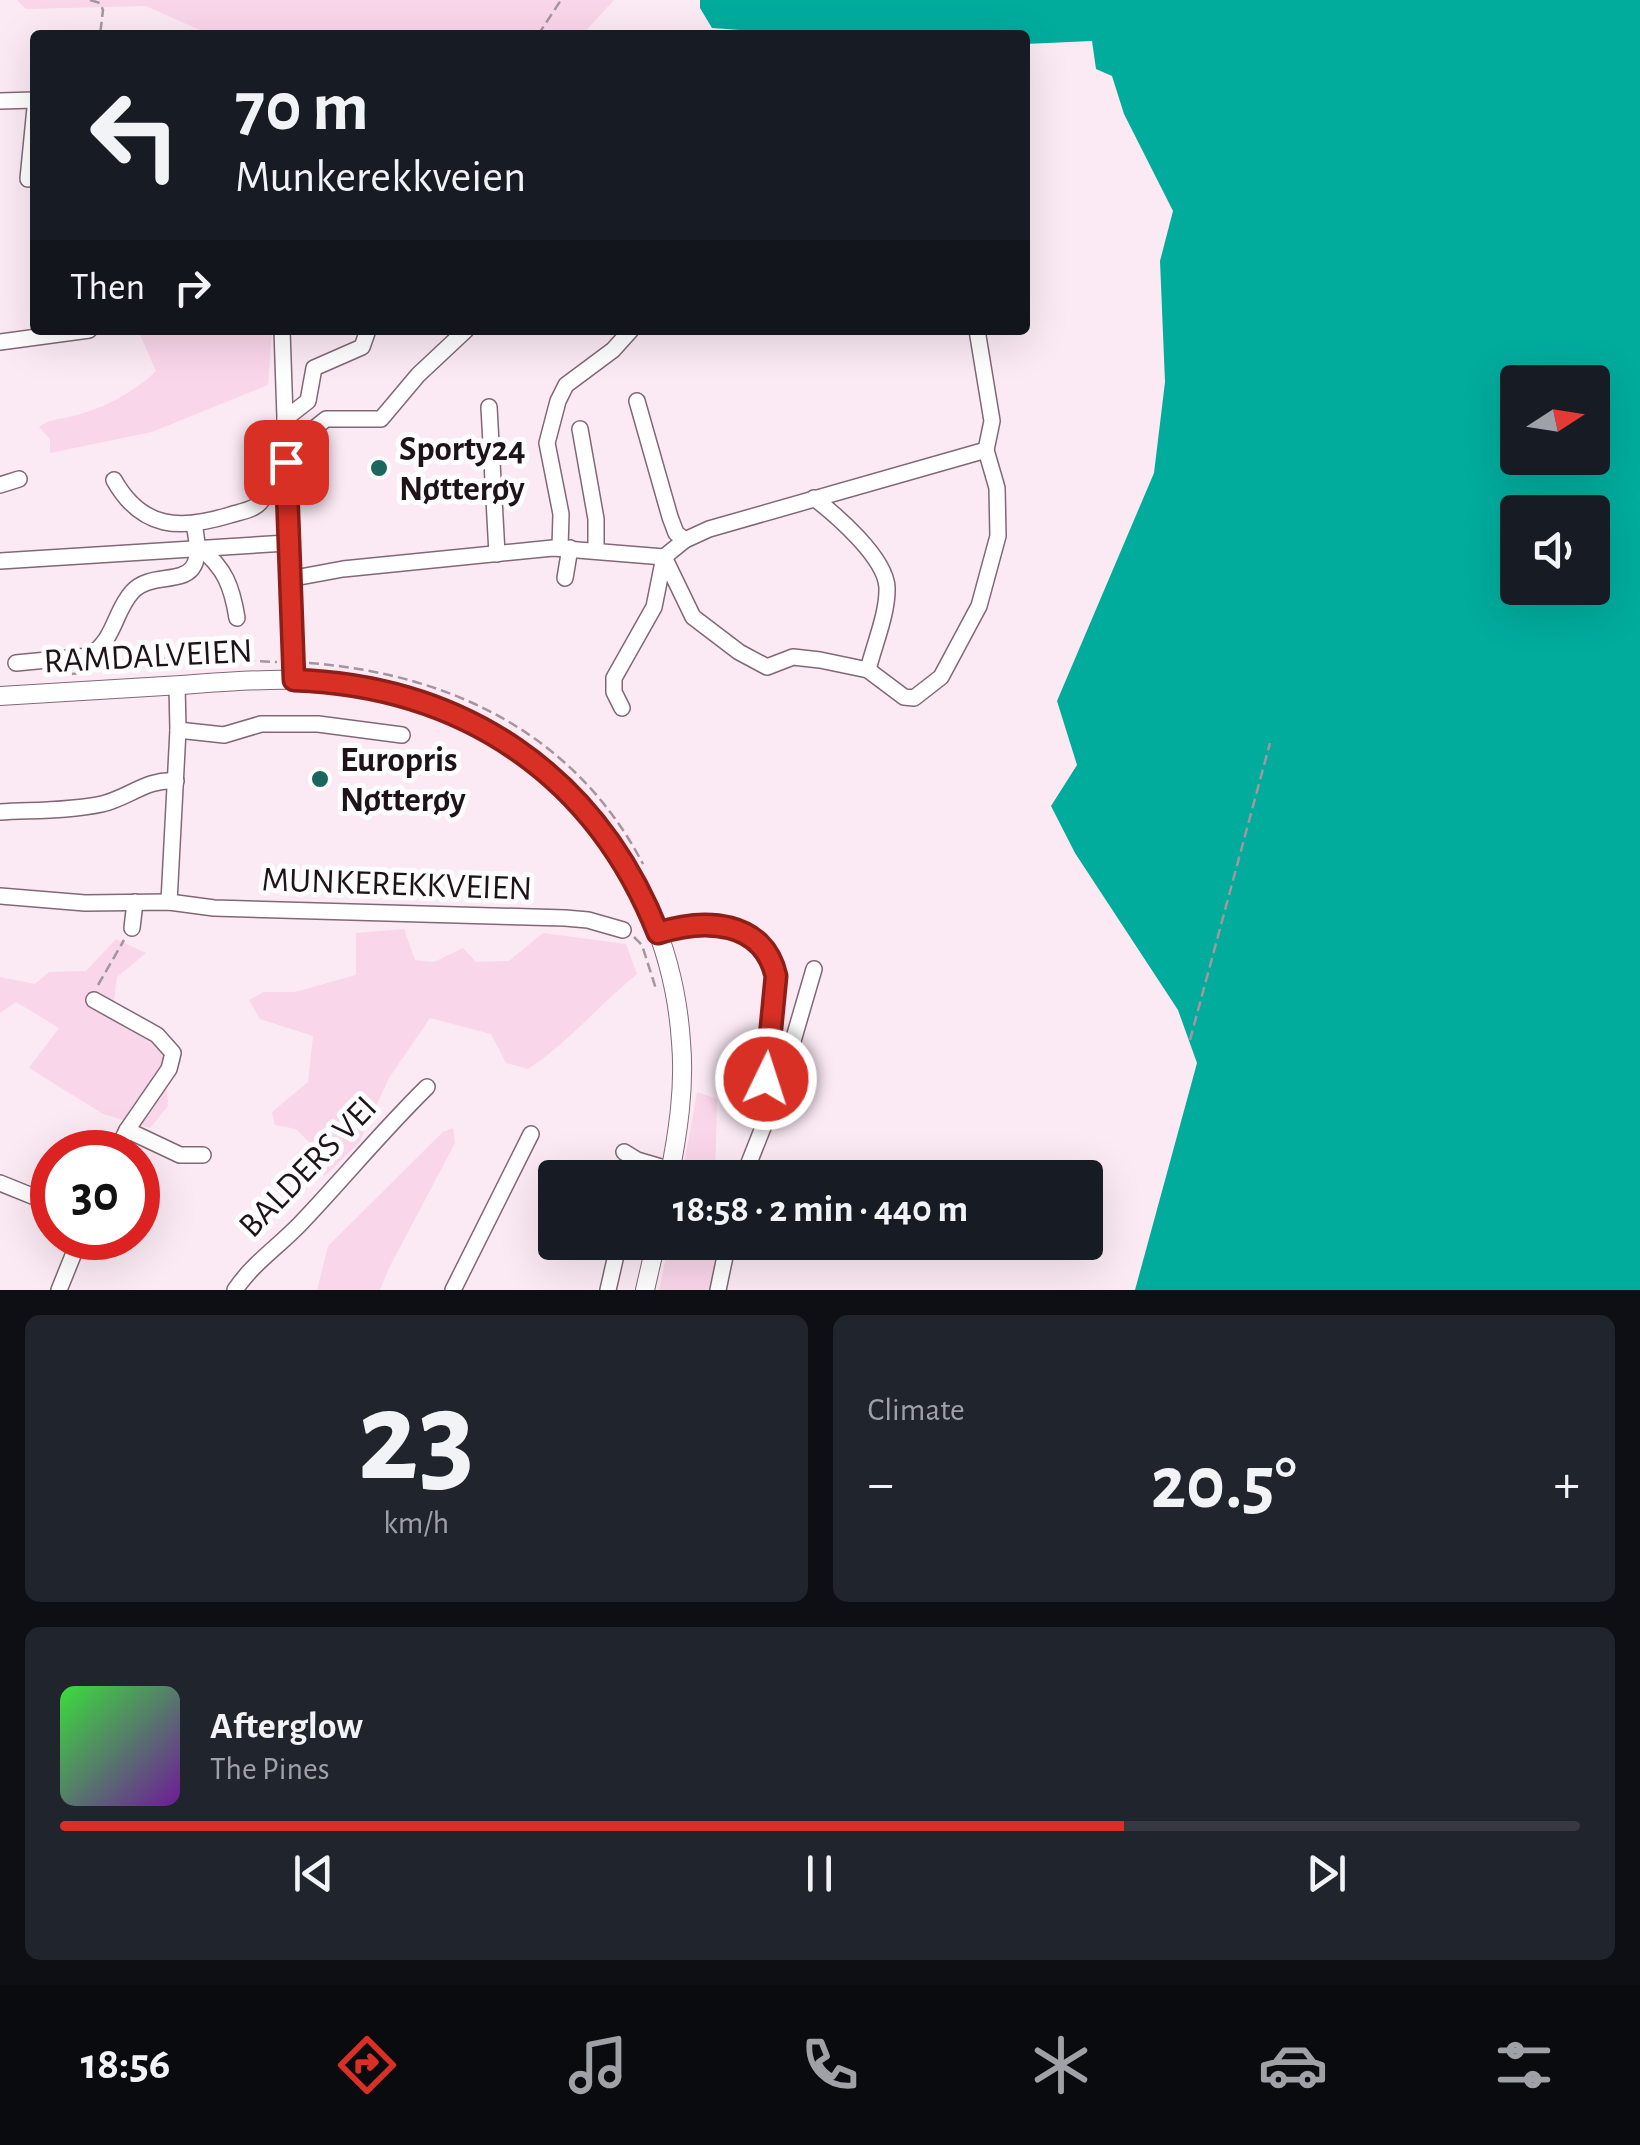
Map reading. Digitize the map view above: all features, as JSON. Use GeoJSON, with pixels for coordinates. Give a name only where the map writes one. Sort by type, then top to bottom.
{"type":"FeatureCollection","features":[{"type":"Feature","properties":{"kind":"main road","name":"RAMDALVEIEN"},"geometry":{"type":"LineString","coordinates":[[0,696],[294,680],[347,684],[399,694],[448,710],[485,728],[534,762],[580,805],[616,851],[658,933],[670,972],[682,1044],[681,1099],[672,1160]]}},
{"type":"Feature","properties":{"kind":"main road"},"geometry":{"type":"LineString","coordinates":[[646,1290],[652,1260]]}},
{"type":"Feature","properties":{"kind":"street"},"geometry":{"type":"LineString","coordinates":[[0,101],[30,100]]}},
{"type":"Feature","properties":{"kind":"street"},"geometry":{"type":"LineString","coordinates":[[28,179],[30,159]]}},
{"type":"Feature","properties":{"kind":"street"},"geometry":{"type":"LineString","coordinates":[[0,342],[52,335]]}},
{"type":"Feature","properties":{"kind":"street"},"geometry":{"type":"LineString","coordinates":[[285,419],[308,401],[314,368],[362,347],[366,335]]}},
{"type":"Feature","properties":{"kind":"street"},"geometry":{"type":"LineString","coordinates":[[316,427],[326,419],[380,420],[418,374],[461,335]]}},
{"type":"Feature","properties":{"kind":"street"},"geometry":{"type":"LineString","coordinates":[[565,578],[561,514],[547,442],[566,384],[626,335]]}},
{"type":"Feature","properties":{"kind":"street"},"geometry":{"type":"LineString","coordinates":[[664,558],[693,617],[739,652],[767,667],[792,657],[868,670],[904,698],[914,698],[941,677],[978,606],[998,536],[997,488],[986,450],[992,422],[978,335]]}},
{"type":"Feature","properties":{"kind":"street"},"geometry":{"type":"LineString","coordinates":[[282,338],[294,680]]}},
{"type":"Feature","properties":{"kind":"street"},"geometry":{"type":"LineString","coordinates":[[637,400],[670,517],[676,533],[684,540]]}},
{"type":"Feature","properties":{"kind":"street"},"geometry":{"type":"LineString","coordinates":[[489,406],[496,554]]}},
{"type":"Feature","properties":{"kind":"street"},"geometry":{"type":"LineString","coordinates":[[580,430],[596,519],[596,549]]}},
{"type":"Feature","properties":{"kind":"street"},"geometry":{"type":"LineString","coordinates":[[622,708],[614,692],[614,678],[654,607],[664,558],[684,540],[814,498],[986,450]]}},
{"type":"Feature","properties":{"kind":"street"},"geometry":{"type":"LineString","coordinates":[[114,480],[124,499],[142,512],[194,526],[256,507],[264,497],[266,464],[286,462]]}},
{"type":"Feature","properties":{"kind":"street"},"geometry":{"type":"LineString","coordinates":[[0,486],[18,479]]}},
{"type":"Feature","properties":{"kind":"street"},"geometry":{"type":"LineString","coordinates":[[814,498],[854,535],[885,577],[886,598],[868,670]]}},
{"type":"Feature","properties":{"kind":"street"},"geometry":{"type":"LineString","coordinates":[[16,663],[89,656],[100,650],[130,594],[138,587],[180,578],[192,569],[200,548],[194,526]]}},
{"type":"Feature","properties":{"kind":"street"},"geometry":{"type":"LineString","coordinates":[[0,561],[287,542]]}},
{"type":"Feature","properties":{"kind":"street"},"geometry":{"type":"LineString","coordinates":[[200,548],[216,560],[232,589],[237,618]]}},
{"type":"Feature","properties":{"kind":"street"},"geometry":{"type":"LineString","coordinates":[[289,579],[343,569],[565,548],[664,558]]}},
{"type":"Feature","properties":{"kind":"street"},"geometry":{"type":"LineString","coordinates":[[169,902],[177,685]]}},
{"type":"Feature","properties":{"kind":"street"},"geometry":{"type":"LineString","coordinates":[[178,730],[224,735],[261,724],[318,724],[402,735]]}},
{"type":"Feature","properties":{"kind":"street"},"geometry":{"type":"LineString","coordinates":[[0,812],[93,806],[156,782],[176,781]]}},
{"type":"Feature","properties":{"kind":"street","name":"MUNKEREKKVEIEN"},"geometry":{"type":"LineString","coordinates":[[0,896],[85,903],[169,902],[214,908],[565,918],[623,930]]}},
{"type":"Feature","properties":{"kind":"street"},"geometry":{"type":"LineString","coordinates":[[132,928],[135,902]]}},
{"type":"Feature","properties":{"kind":"street"},"geometry":{"type":"LineString","coordinates":[[658,933],[682,926],[729,928],[750,935],[767,951],[776,976],[766,1079]]}},
{"type":"Feature","properties":{"kind":"street"},"geometry":{"type":"LineString","coordinates":[[749,1160],[781,1082],[814,969]]}},
{"type":"Feature","properties":{"kind":"street"},"geometry":{"type":"LineString","coordinates":[[94,1000],[157,1035],[173,1053],[169,1069],[127,1130]]}},
{"type":"Feature","properties":{"kind":"street","name":"BALDERS VEI"},"geometry":{"type":"LineString","coordinates":[[235,1290],[251,1266],[302,1222],[427,1087]]}},
{"type":"Feature","properties":{"kind":"street"},"geometry":{"type":"LineString","coordinates":[[453,1290],[532,1134]]}},
{"type":"Feature","properties":{"kind":"street"},"geometry":{"type":"LineString","coordinates":[[160,1146],[180,1155],[203,1155]]}},
{"type":"Feature","properties":{"kind":"street"},"geometry":{"type":"LineString","coordinates":[[624,1152],[637,1160]]}},
{"type":"Feature","properties":{"kind":"street"},"geometry":{"type":"LineString","coordinates":[[0,1184],[30,1196]]}},
{"type":"Feature","properties":{"kind":"street"},"geometry":{"type":"LineString","coordinates":[[59,1290],[71,1260]]}},
{"type":"Feature","properties":{"kind":"street"},"geometry":{"type":"LineString","coordinates":[[608,1290],[615,1260]]}},
{"type":"Feature","properties":{"kind":"street"},"geometry":{"type":"LineString","coordinates":[[718,1290],[724,1260]]}},
{"type":"Feature","properties":{"kind":"path"},"geometry":{"type":"LineString","coordinates":[[90,0],[100,3],[103,10],[101,30]]}},
{"type":"Feature","properties":{"kind":"path"},"geometry":{"type":"LineString","coordinates":[[541,30],[561,0]]}},
{"type":"Feature","properties":{"kind":"path"},"geometry":{"type":"LineString","coordinates":[[66,674],[154,660],[279,662]]}},
{"type":"Feature","properties":{"kind":"path"},"geometry":{"type":"LineString","coordinates":[[1190,1040],[1270,743]]}},
{"type":"Feature","properties":{"kind":"path"},"geometry":{"type":"LineString","coordinates":[[94,1000],[96,987],[132,928]]}},
{"type":"Feature","properties":{"kind":"path"},"geometry":{"type":"LineString","coordinates":[[623,930],[642,945],[657,991]]}},
{"type":"Feature","properties":{"kind":"shaded area"},"geometry":{"type":"Polygon","coordinates":[[[17,0],[614,0],[587,30],[200,30],[146,6],[26,9],[17,0]]]}},
{"type":"Feature","properties":{"kind":"shaded area"},"geometry":{"type":"Polygon","coordinates":[[[700,0],[1640,0],[1640,1290],[1135,1290],[1197,1063],[1178,1010],[1075,853],[1051,806],[1077,765],[1057,701],[1154,473],[1165,382],[1160,261],[1173,211],[1124,114],[1112,76],[1096,69],[1092,41],[1030,44],[1030,30],[712,28],[700,8],[700,0]]]}},
{"type":"Feature","properties":{"kind":"shaded area"},"geometry":{"type":"Polygon","coordinates":[[[140,335],[272,335],[268,385],[152,432],[50,453],[50,439],[39,427],[104,405],[156,371],[140,335]]]}},
{"type":"Feature","properties":{"kind":"shaded area"},"geometry":{"type":"Polygon","coordinates":[[[404,929],[415,960],[434,962],[463,948],[476,962],[509,961],[543,933],[626,944],[637,974],[528,1069],[506,1063],[491,1034],[430,1018],[389,1078],[359,1143],[326,1175],[306,1172],[312,1145],[296,1129],[275,1125],[272,1112],[308,1082],[313,1036],[260,1019],[249,1000],[264,992],[295,992],[356,975],[356,933],[404,929]]]}},
{"type":"Feature","properties":{"kind":"shaded area"},"geometry":{"type":"Polygon","coordinates":[[[116,939],[146,953],[117,977],[112,1016],[182,1061],[166,1081],[168,1106],[150,1128],[103,1114],[29,1068],[59,1028],[16,1002],[0,1013],[0,977],[35,984],[49,972],[86,971],[116,939]]]}},
{"type":"Feature","properties":{"kind":"shaded area"},"geometry":{"type":"Polygon","coordinates":[[[697,1092],[717,1099],[715,1160],[685,1160],[697,1092]]]}},
{"type":"Feature","properties":{"kind":"shaded area"},"geometry":{"type":"Polygon","coordinates":[[[453,1128],[455,1143],[380,1290],[317,1290],[328,1246],[443,1132],[453,1128]]]}},
{"type":"Feature","properties":{"kind":"shaded area"},"geometry":{"type":"Polygon","coordinates":[[[665,1260],[717,1260],[711,1290],[659,1290],[665,1260]]]}},
{"type":"Feature","properties":{"kind":"place","name":"Sporty24 Nøtterøy"},"geometry":{"type":"Point","coordinates":[379,468]}},
{"type":"Feature","properties":{"kind":"place","name":"Europris Nøtterøy"},"geometry":{"type":"Point","coordinates":[320,779]}},
{"type":"Feature","properties":{"kind":"route"},"geometry":{"type":"LineString","coordinates":[[286,462],[294,680],[347,684],[416,698],[485,728],[555,779],[592,818],[639,890],[658,933],[682,926],[718,926],[760,941],[776,976],[766,1079]]}}]}
